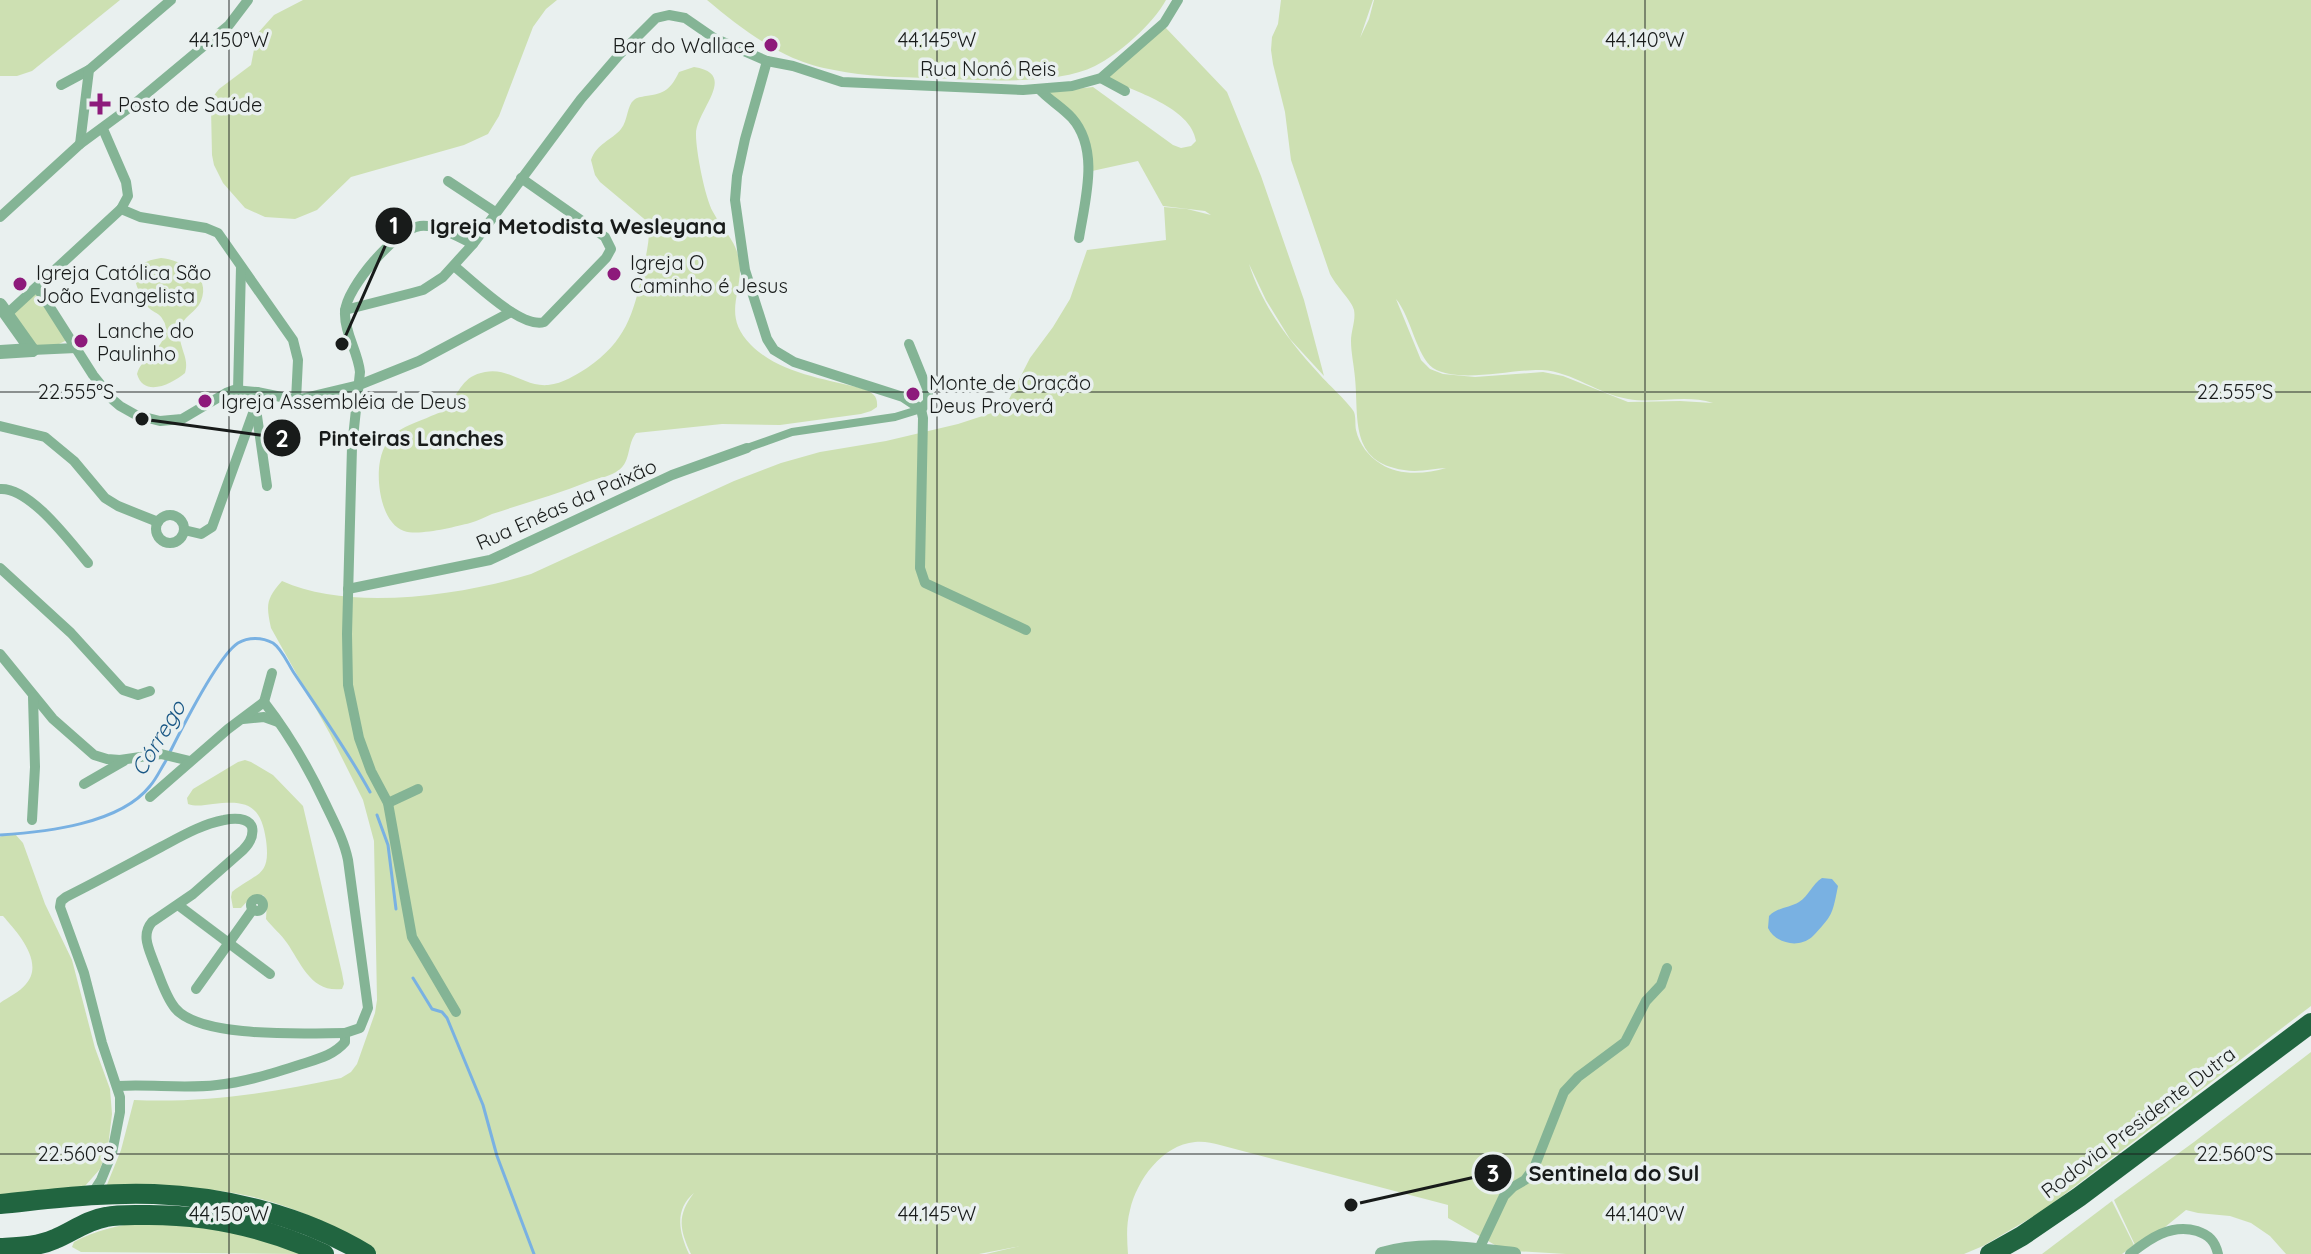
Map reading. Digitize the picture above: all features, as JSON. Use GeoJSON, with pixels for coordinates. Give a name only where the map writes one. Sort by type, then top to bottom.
{"type":"FeatureCollection","features":[{"type":"Feature","properties":{"kind":"highway","name":"Rodovia Presidente Dutra"},"geometry":{"type":"LineString","coordinates":[[1990,1254],[2079,1197],[2311,1023]]}},
{"type":"Feature","properties":{"kind":"highway","name":"Rodovia Presidente Dutra"},"geometry":{"type":"LineString","coordinates":[[2017,1254],[2069,1221],[2311,1038]]}},
{"type":"Feature","properties":{"kind":"highway"},"geometry":{"type":"LineString","coordinates":[[0,1204],[91,1195],[180,1196],[243,1206],[306,1226],[366,1254]]}},
{"type":"Feature","properties":{"kind":"highway"},"geometry":{"type":"LineString","coordinates":[[0,1216],[135,1205],[192,1209],[272,1225],[345,1254]]}},
{"type":"Feature","properties":{"kind":"highway"},"geometry":{"type":"LineString","coordinates":[[0,1248],[40,1245],[88,1222],[106,1217],[170,1215],[247,1226],[324,1254]]}},
{"type":"Feature","properties":{"kind":"street"},"geometry":{"type":"LineString","coordinates":[[61,85],[89,70],[171,0]]}},
{"type":"Feature","properties":{"kind":"street"},"geometry":{"type":"LineString","coordinates":[[0,217],[80,144],[103,129],[229,25],[248,0]]}},
{"type":"Feature","properties":{"kind":"street","name":"Rua Nonô Reis"},"geometry":{"type":"LineString","coordinates":[[345,310],[423,290],[443,277],[473,244],[591,88],[656,18],[669,15],[685,18],[720,42],[767,61],[856,84],[1039,89],[1072,86],[1101,78],[1164,23],[1178,0]]}},
{"type":"Feature","properties":{"kind":"street"},"geometry":{"type":"LineString","coordinates":[[767,61],[745,139],[735,200],[745,270],[767,339],[774,350],[794,362],[903,397],[921,409],[921,575],[925,583],[1026,630]]}},
{"type":"Feature","properties":{"kind":"street"},"geometry":{"type":"LineString","coordinates":[[80,144],[89,70]]}},
{"type":"Feature","properties":{"kind":"street"},"geometry":{"type":"LineString","coordinates":[[1101,78],[1125,91]]}},
{"type":"Feature","properties":{"kind":"street"},"geometry":{"type":"LineString","coordinates":[[1039,89],[1072,117],[1084,141],[1089,166],[1079,238]]}},
{"type":"Feature","properties":{"kind":"street"},"geometry":{"type":"LineString","coordinates":[[32,350],[3,310],[37,287],[121,209],[128,196],[126,182],[103,129]]}},
{"type":"Feature","properties":{"kind":"street"},"geometry":{"type":"LineString","coordinates":[[454,266],[511,312],[539,324],[606,258],[611,249],[605,237],[521,178]]}},
{"type":"Feature","properties":{"kind":"street"},"geometry":{"type":"LineString","coordinates":[[448,181],[495,212]]}},
{"type":"Feature","properties":{"kind":"street"},"geometry":{"type":"LineString","coordinates":[[121,209],[140,217],[212,229],[221,236],[293,340],[298,360],[296,400]]}},
{"type":"Feature","properties":{"kind":"street"},"geometry":{"type":"LineString","coordinates":[[456,1012],[412,937],[388,803],[371,771],[353,716],[348,685],[352,447],[359,363],[345,310],[370,264],[413,228],[426,226],[473,244]]}},
{"type":"Feature","properties":{"kind":"street"},"geometry":{"type":"LineString","coordinates":[[238,390],[241,267]]}},
{"type":"Feature","properties":{"kind":"street"},"geometry":{"type":"LineString","coordinates":[[37,287],[113,400],[125,410],[169,422],[182,419],[226,393],[238,390],[296,400],[359,385],[419,361],[511,312]]}},
{"type":"Feature","properties":{"kind":"street"},"geometry":{"type":"LineString","coordinates":[[747,448],[792,432],[895,417],[921,409],[928,402],[928,391],[909,344]]}},
{"type":"Feature","properties":{"kind":"street"},"geometry":{"type":"LineString","coordinates":[[0,352],[76,348]]}},
{"type":"Feature","properties":{"kind":"street"},"geometry":{"type":"LineString","coordinates":[[257,392],[267,486]]}},
{"type":"Feature","properties":{"kind":"street"},"geometry":{"type":"LineString","coordinates":[[184,530],[201,534],[212,527],[256,405]]}},
{"type":"Feature","properties":{"kind":"street"},"geometry":{"type":"LineString","coordinates":[[0,426],[45,437],[74,461],[105,498],[158,522]]}},
{"type":"Feature","properties":{"kind":"street","name":"Rua Enéas da Paixão"},"geometry":{"type":"LineString","coordinates":[[348,589],[490,560],[672,475],[747,448]]}},
{"type":"Feature","properties":{"kind":"street"},"geometry":{"type":"LineString","coordinates":[[2,489],[11,490],[40,510],[88,563]]}},
{"type":"Feature","properties":{"kind":"street"},"geometry":{"type":"LineString","coordinates":[[167,515],[181,520],[184,530],[178,540],[166,542],[157,534],[158,522],[167,515]]}},
{"type":"Feature","properties":{"kind":"street"},"geometry":{"type":"LineString","coordinates":[[0,568],[71,633],[123,690],[138,695],[150,691]]}},
{"type":"Feature","properties":{"kind":"street"},"geometry":{"type":"LineString","coordinates":[[0,654],[53,719],[102,763],[98,776]]}},
{"type":"Feature","properties":{"kind":"street"},"geometry":{"type":"LineString","coordinates":[[150,797],[187,760],[264,702],[272,673]]}},
{"type":"Feature","properties":{"kind":"street"},"geometry":{"type":"LineString","coordinates":[[32,820],[35,767],[33,697]]}},
{"type":"Feature","properties":{"kind":"street"},"geometry":{"type":"LineString","coordinates":[[91,1195],[112,1153],[120,1097],[84,973],[60,907],[66,897],[198,829],[227,819],[249,823],[252,831],[247,846],[217,874],[149,925],[146,939],[175,1008],[197,1023],[225,1030],[345,1033],[360,1028],[366,1017],[368,1005],[343,839],[308,768],[282,724],[264,702]]}},
{"type":"Feature","properties":{"kind":"street"},"geometry":{"type":"LineString","coordinates":[[241,720],[261,717],[282,724]]}},
{"type":"Feature","properties":{"kind":"street"},"geometry":{"type":"LineString","coordinates":[[94,755],[113,760],[161,754],[187,760]]}},
{"type":"Feature","properties":{"kind":"street"},"geometry":{"type":"LineString","coordinates":[[84,784],[128,759]]}},
{"type":"Feature","properties":{"kind":"street"},"geometry":{"type":"LineString","coordinates":[[388,803],[418,789]]}},
{"type":"Feature","properties":{"kind":"street"},"geometry":{"type":"LineString","coordinates":[[178,905],[270,974]]}},
{"type":"Feature","properties":{"kind":"street"},"geometry":{"type":"LineString","coordinates":[[196,989],[253,909]]}},
{"type":"Feature","properties":{"kind":"street"},"geometry":{"type":"LineString","coordinates":[[1480,1247],[1504,1196],[1525,1180],[1534,1168],[1564,1092],[1578,1077],[1625,1042],[1646,1001],[1661,985],[1667,968]]}},
{"type":"Feature","properties":{"kind":"street"},"geometry":{"type":"LineString","coordinates":[[118,1086],[201,1087],[246,1080],[329,1054],[344,1044],[345,1033]]}},
{"type":"Feature","properties":{"kind":"street"},"geometry":{"type":"LineString","coordinates":[[2130,1254],[2167,1231],[2186,1229],[2207,1235],[2218,1254]]}},
{"type":"Feature","properties":{"kind":"street"},"geometry":{"type":"LineString","coordinates":[[1382,1254],[1416,1248],[1514,1254]]}},
{"type":"Feature","properties":{"kind":"green space"},"geometry":{"type":"Polygon","coordinates":[[[0,0],[120,0],[32,71],[17,76],[0,76],[0,0]]]}},
{"type":"Feature","properties":{"kind":"green space"},"geometry":{"type":"Polygon","coordinates":[[[303,0],[557,0],[533,27],[499,116],[488,134],[464,145],[351,177],[317,210],[295,219],[265,217],[245,208],[223,183],[214,165],[212,98],[251,65],[257,34],[274,15],[303,0]]]}},
{"type":"Feature","properties":{"kind":"green space"},"geometry":{"type":"Polygon","coordinates":[[[707,0],[1166,0],[1135,38],[1095,66],[1059,77],[992,80],[870,75],[818,67],[770,46],[707,0]]]}},
{"type":"Feature","properties":{"kind":"green space"},"geometry":{"type":"Polygon","coordinates":[[[1281,0],[1373,0],[1360,38],[1374,0],[2311,0],[2311,1006],[2044,1210],[1964,1254],[1566,1254],[1514,1251],[1495,1245],[1448,1218],[1448,1205],[1202,1142],[1172,1150],[1145,1176],[1133,1199],[1129,1216],[1128,1254],[986,1254],[1020,1246],[979,1254],[691,1254],[684,1237],[682,1215],[694,1193],[683,1207],[680,1222],[683,1238],[689,1254],[377,1254],[311,1217],[280,1204],[248,1196],[181,1187],[106,1187],[121,1150],[134,1100],[238,1096],[341,1078],[357,1064],[375,1013],[374,841],[363,800],[271,628],[269,603],[282,581],[340,596],[372,598],[440,594],[503,582],[531,574],[734,481],[781,463],[958,424],[1004,409],[1030,358],[1070,299],[1087,250],[1166,240],[1164,207],[1211,215],[1205,211],[1163,206],[1138,161],[1092,171],[1088,144],[1047,92],[1093,87],[1173,145],[1181,148],[1191,146],[1196,141],[1184,119],[1159,102],[1106,78],[1165,27],[1227,92],[1261,176],[1304,300],[1324,376],[1290,339],[1249,264],[1262,295],[1279,324],[1288,337],[1310,363],[1352,408],[1359,440],[1372,458],[1388,468],[1404,472],[1421,473],[1446,468],[1410,471],[1386,465],[1365,448],[1360,436],[1351,346],[1354,310],[1330,274],[1291,160],[1285,112],[1271,50],[1272,37],[1278,24],[1281,0]],[[1396,299],[1421,360],[1430,369],[1443,374],[1475,377],[1543,372],[1563,376],[1628,402],[1713,403],[1692,399],[1628,399],[1564,375],[1542,370],[1471,375],[1444,373],[1427,363],[1396,299]]]}},
{"type":"Feature","properties":{"kind":"green space"},"geometry":{"type":"Polygon","coordinates":[[[694,67],[714,77],[715,85],[698,125],[696,142],[710,205],[739,259],[735,313],[742,334],[763,355],[789,369],[870,392],[876,398],[877,407],[861,414],[780,425],[722,424],[636,433],[623,466],[609,475],[463,525],[418,532],[396,527],[385,511],[379,479],[383,450],[392,436],[444,410],[462,385],[477,374],[502,372],[539,385],[554,384],[587,368],[619,337],[631,314],[639,287],[648,247],[649,223],[600,182],[591,160],[597,150],[621,129],[634,100],[662,92],[670,87],[679,72],[694,67]]]}},
{"type":"Feature","properties":{"kind":"green space"},"geometry":{"type":"Polygon","coordinates":[[[161,258],[193,270],[202,284],[203,292],[201,301],[183,322],[180,331],[185,373],[159,387],[152,387],[146,386],[137,374],[160,344],[166,326],[144,302],[135,277],[142,264],[161,258]]]}},
{"type":"Feature","properties":{"kind":"green space"},"geometry":{"type":"Polygon","coordinates":[[[37,290],[69,339],[53,347],[35,346],[11,313],[37,290]]]}},
{"type":"Feature","properties":{"kind":"green space"},"geometry":{"type":"Polygon","coordinates":[[[245,760],[273,775],[303,806],[342,973],[342,989],[322,986],[308,975],[285,940],[266,919],[267,901],[263,895],[252,896],[241,908],[233,908],[232,892],[260,872],[266,861],[264,828],[256,812],[243,804],[188,804],[187,798],[193,789],[245,760]]]}},
{"type":"Feature","properties":{"kind":"green space"},"geometry":{"type":"Polygon","coordinates":[[[15,834],[23,843],[45,904],[72,960],[95,1048],[110,1089],[112,1114],[108,1147],[100,1169],[85,1186],[0,1197],[0,1003],[23,987],[31,975],[32,966],[27,948],[0,916],[0,837],[15,834]]]}},
{"type":"Feature","properties":{"kind":"green space"},"geometry":{"type":"Polygon","coordinates":[[[2311,1052],[2311,1254],[2286,1254],[2270,1236],[2251,1223],[2230,1216],[2186,1210],[2135,1245],[2114,1200],[2311,1052]]]}},
{"type":"Feature","properties":{"kind":"green space"},"geometry":{"type":"Polygon","coordinates":[[[2112,1201],[2134,1245],[2122,1254],[2042,1254],[2112,1201]]]}},
{"type":"Feature","properties":{"kind":"green space"},"geometry":{"type":"Polygon","coordinates":[[[144,1222],[226,1229],[303,1254],[81,1252],[72,1247],[74,1242],[99,1231],[144,1222]]]}},
{"type":"Feature","properties":{"kind":"water"},"geometry":{"type":"Polygon","coordinates":[[[1822,878],[1832,879],[1838,886],[1826,922],[1806,941],[1781,941],[1768,928],[1769,916],[1799,902],[1822,878]]]}},
{"type":"Feature","properties":{"kind":"waterway"},"geometry":{"type":"LineString","coordinates":[[170,752],[221,662],[238,643],[255,638],[273,643],[282,653],[370,792]]}},
{"type":"Feature","properties":{"kind":"waterway","name":"Córrego"},"geometry":{"type":"LineString","coordinates":[[0,835],[81,824],[120,809],[137,799],[150,786],[167,759]]}},
{"type":"Feature","properties":{"kind":"waterway"},"geometry":{"type":"LineString","coordinates":[[377,815],[388,845],[396,909]]}},
{"type":"Feature","properties":{"kind":"waterway"},"geometry":{"type":"LineString","coordinates":[[413,978],[432,1009],[442,1012],[447,1018],[483,1105],[497,1156],[534,1254]]}},
{"type":"Feature","properties":{"kind":"place","name":"Bar do Wallace"},"geometry":{"type":"Point","coordinates":[771,45]}},
{"type":"Feature","properties":{"kind":"place","name":"Posto de Saúde"},"geometry":{"type":"Point","coordinates":[100,104]}},
{"type":"Feature","properties":{"kind":"place","name":"Igreja O Caminho é Jesus"},"geometry":{"type":"Point","coordinates":[614,274]}},
{"type":"Feature","properties":{"kind":"place","name":"Igreja Católica São João Evangelista"},"geometry":{"type":"Point","coordinates":[20,284]}},
{"type":"Feature","properties":{"kind":"place","name":"Lanche do Paulinho"},"geometry":{"type":"Point","coordinates":[81,341]}},
{"type":"Feature","properties":{"kind":"place","name":"Igreja Metodista Wesleyana"},"geometry":{"type":"Point","coordinates":[342,344]}},
{"type":"Feature","properties":{"kind":"place","name":"Monte de Oração Deus Proverá"},"geometry":{"type":"Point","coordinates":[913,394]}},
{"type":"Feature","properties":{"kind":"place","name":"Igreja Assembléia de Deus"},"geometry":{"type":"Point","coordinates":[205,401]}},
{"type":"Feature","properties":{"kind":"place","name":"Pinteiras Lanches"},"geometry":{"type":"Point","coordinates":[142,419]}},
{"type":"Feature","properties":{"kind":"place","name":"Sentinela do Sul"},"geometry":{"type":"Point","coordinates":[1351,1205]}}]}
